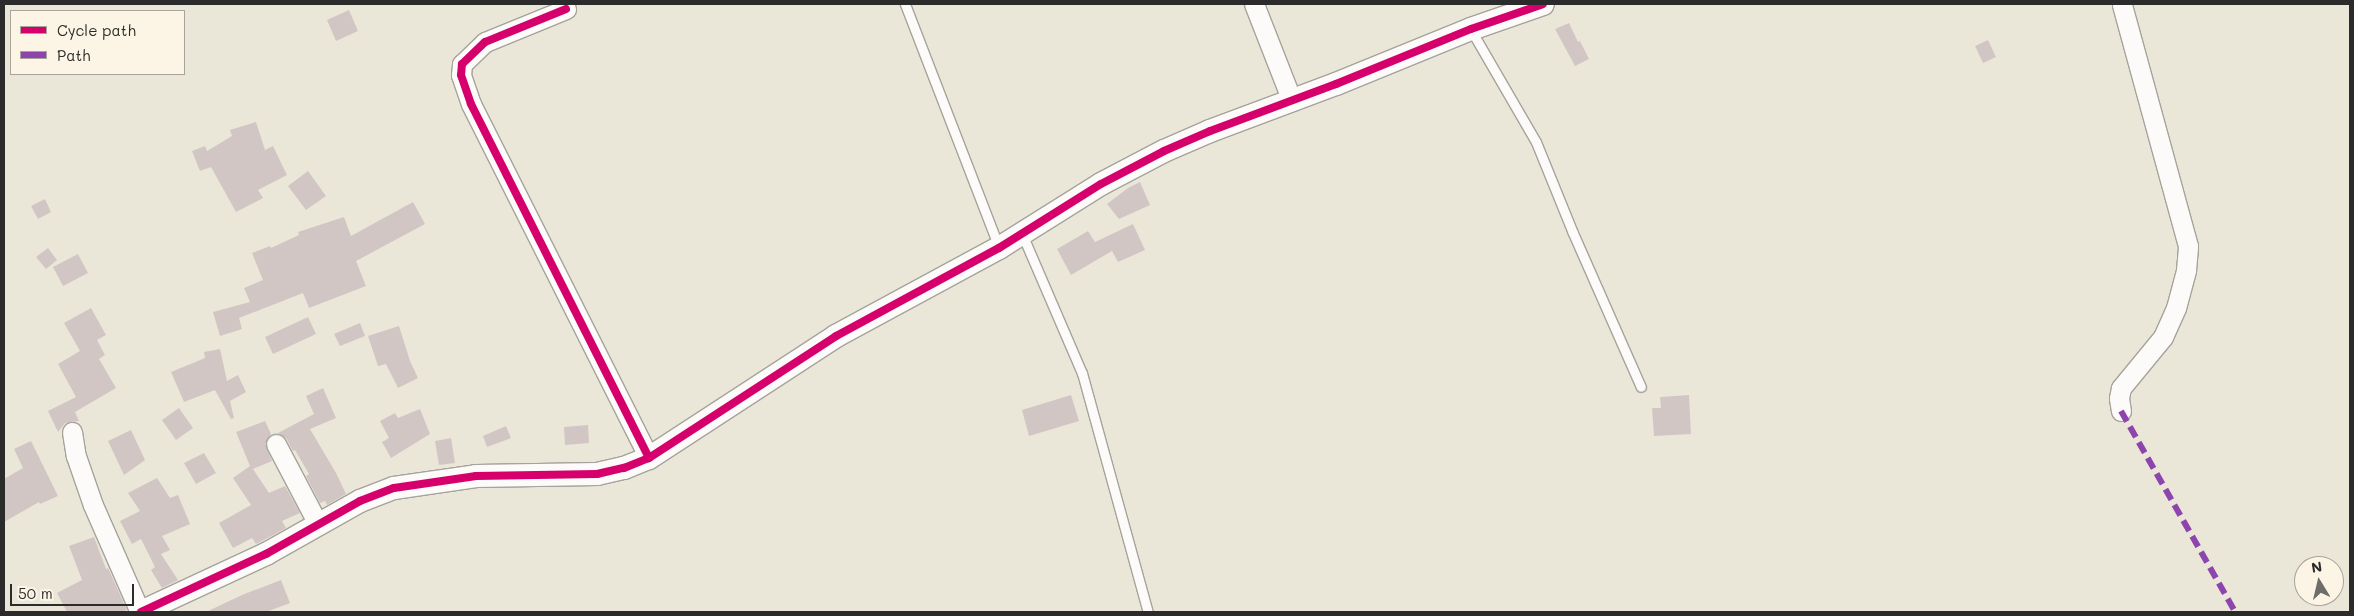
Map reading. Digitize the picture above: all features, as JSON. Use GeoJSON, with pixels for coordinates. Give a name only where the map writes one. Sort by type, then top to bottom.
{"type":"FeatureCollection","features":[{"type":"Feature","properties":{"kind":"street"},"geometry":{"type":"LineString","coordinates":[[1254,4],[1292,101]]}},
{"type":"Feature","properties":{"kind":"street"},"geometry":{"type":"LineString","coordinates":[[72,432],[76,456],[93,505],[140,612],[266,554],[360,501],[394,488],[476,476],[597,474],[624,468],[649,458],[836,336],[935,280],[999,248],[1101,184],[1164,151],[1210,131],[1543,4]]}},
{"type":"Feature","properties":{"kind":"street"},"geometry":{"type":"LineString","coordinates":[[2121,411],[2119,398],[2121,388],[2163,337],[2176,308],[2186,270],[2188,246],[2122,4]]}},
{"type":"Feature","properties":{"kind":"street"},"geometry":{"type":"LineString","coordinates":[[566,9],[485,42],[462,64],[461,75],[471,104],[649,458]]}},
{"type":"Feature","properties":{"kind":"street"},"geometry":{"type":"LineString","coordinates":[[276,444],[318,524]]}},
{"type":"Feature","properties":{"kind":"lane"},"geometry":{"type":"LineString","coordinates":[[905,4],[999,248]]}},
{"type":"Feature","properties":{"kind":"lane"},"geometry":{"type":"LineString","coordinates":[[1471,30],[1536,142],[1642,387]]}},
{"type":"Feature","properties":{"kind":"lane"},"geometry":{"type":"LineString","coordinates":[[1022,234],[1082,373],[1148,612]]}},
{"type":"Feature","properties":{"kind":"building"},"geometry":{"type":"Polygon","coordinates":[[[349,10],[358,31],[336,41],[327,20],[349,10]]]}},
{"type":"Feature","properties":{"kind":"building"},"geometry":{"type":"Polygon","coordinates":[[[1569,23],[1589,59],[1575,66],[1555,29],[1569,23]]]}},
{"type":"Feature","properties":{"kind":"building"},"geometry":{"type":"Polygon","coordinates":[[[1988,40],[1996,57],[1983,63],[1975,46],[1988,40]]]}},
{"type":"Feature","properties":{"kind":"building"},"geometry":{"type":"Polygon","coordinates":[[[256,122],[265,150],[273,146],[287,175],[258,190],[263,198],[236,212],[211,167],[200,171],[192,151],[205,146],[207,151],[232,136],[230,130],[256,122]]]}},
{"type":"Feature","properties":{"kind":"building"},"geometry":{"type":"Polygon","coordinates":[[[308,171],[326,196],[306,210],[288,186],[308,171]]]}},
{"type":"Feature","properties":{"kind":"building"},"geometry":{"type":"Polygon","coordinates":[[[1140,182],[1150,205],[1119,219],[1107,204],[1128,188],[1140,182]]]}},
{"type":"Feature","properties":{"kind":"building"},"geometry":{"type":"Polygon","coordinates":[[[45,199],[51,212],[38,219],[31,206],[45,199]]]}},
{"type":"Feature","properties":{"kind":"building"},"geometry":{"type":"Polygon","coordinates":[[[413,202],[425,224],[356,261],[366,286],[309,308],[303,293],[239,318],[242,329],[220,336],[213,312],[250,302],[244,288],[263,280],[252,253],[270,246],[271,248],[299,235],[298,232],[344,217],[351,236],[413,202]]]}},
{"type":"Feature","properties":{"kind":"building"},"geometry":{"type":"Polygon","coordinates":[[[1133,224],[1145,250],[1118,262],[1112,251],[1071,275],[1057,249],[1088,231],[1095,242],[1133,224]]]}},
{"type":"Feature","properties":{"kind":"building"},"geometry":{"type":"Polygon","coordinates":[[[48,248],[57,260],[46,269],[36,257],[48,248]]]}},
{"type":"Feature","properties":{"kind":"building"},"geometry":{"type":"Polygon","coordinates":[[[78,254],[88,273],[63,286],[53,267],[78,254]]]}},
{"type":"Feature","properties":{"kind":"building"},"geometry":{"type":"Polygon","coordinates":[[[91,308],[106,335],[97,340],[105,355],[99,359],[116,388],[75,412],[79,421],[65,423],[58,432],[48,411],[76,397],[58,364],[80,351],[64,323],[91,308]]]}},
{"type":"Feature","properties":{"kind":"building"},"geometry":{"type":"Polygon","coordinates":[[[308,317],[316,334],[273,354],[265,337],[308,317]]]}},
{"type":"Feature","properties":{"kind":"building"},"geometry":{"type":"Polygon","coordinates":[[[360,323],[365,336],[340,346],[334,334],[360,323]]]}},
{"type":"Feature","properties":{"kind":"building"},"geometry":{"type":"Polygon","coordinates":[[[399,326],[410,361],[418,378],[398,388],[386,364],[378,366],[368,336],[399,326]]]}},
{"type":"Feature","properties":{"kind":"building"},"geometry":{"type":"Polygon","coordinates":[[[220,349],[227,381],[238,375],[246,392],[230,401],[234,418],[231,419],[215,390],[184,402],[171,372],[205,358],[204,352],[220,349]]]}},
{"type":"Feature","properties":{"kind":"building"},"geometry":{"type":"Polygon","coordinates":[[[323,388],[336,418],[310,429],[346,494],[327,505],[325,501],[320,503],[306,476],[309,474],[295,450],[293,451],[286,438],[278,433],[314,414],[306,396],[323,388]]]}},
{"type":"Feature","properties":{"kind":"building"},"geometry":{"type":"Polygon","coordinates":[[[1071,395],[1079,421],[1029,436],[1022,410],[1071,395]]]}},
{"type":"Feature","properties":{"kind":"building"},"geometry":{"type":"Polygon","coordinates":[[[1689,395],[1691,434],[1654,436],[1652,408],[1661,408],[1660,397],[1689,395]]]}},
{"type":"Feature","properties":{"kind":"building"},"geometry":{"type":"Polygon","coordinates":[[[179,408],[193,428],[176,440],[162,420],[179,408]]]}},
{"type":"Feature","properties":{"kind":"building"},"geometry":{"type":"Polygon","coordinates":[[[420,409],[430,434],[391,458],[382,442],[389,438],[380,421],[395,413],[398,418],[420,409]]]}},
{"type":"Feature","properties":{"kind":"building"},"geometry":{"type":"Polygon","coordinates":[[[265,421],[271,434],[265,444],[272,461],[253,469],[269,493],[285,486],[300,513],[282,521],[286,528],[260,542],[256,544],[252,538],[233,548],[219,523],[251,505],[233,478],[250,466],[236,432],[265,421]]]}},
{"type":"Feature","properties":{"kind":"building"},"geometry":{"type":"Polygon","coordinates":[[[588,425],[589,443],[565,445],[564,427],[588,425]]]}},
{"type":"Feature","properties":{"kind":"building"},"geometry":{"type":"Polygon","coordinates":[[[506,426],[511,438],[487,447],[483,436],[506,426]]]}},
{"type":"Feature","properties":{"kind":"building"},"geometry":{"type":"Polygon","coordinates":[[[131,430],[145,460],[124,475],[108,441],[131,430]]]}},
{"type":"Feature","properties":{"kind":"building"},"geometry":{"type":"Polygon","coordinates":[[[451,438],[455,463],[439,465],[435,441],[451,438]]]}},
{"type":"Feature","properties":{"kind":"building"},"geometry":{"type":"Polygon","coordinates":[[[31,441],[58,496],[40,504],[39,502],[4,522],[4,479],[23,468],[14,449],[31,441]]]}},
{"type":"Feature","properties":{"kind":"building"},"geometry":{"type":"Polygon","coordinates":[[[204,453],[216,473],[196,484],[184,463],[204,453]]]}},
{"type":"Feature","properties":{"kind":"building"},"geometry":{"type":"Polygon","coordinates":[[[157,478],[170,498],[178,495],[190,524],[162,536],[170,550],[161,554],[178,580],[162,588],[151,570],[155,567],[141,539],[132,544],[120,521],[140,511],[128,493],[157,478]]]}},
{"type":"Feature","properties":{"kind":"building"},"geometry":{"type":"Polygon","coordinates":[[[94,537],[106,569],[108,568],[127,610],[121,612],[67,612],[57,593],[82,580],[69,546],[94,537]]]}},
{"type":"Feature","properties":{"kind":"building"},"geometry":{"type":"Polygon","coordinates":[[[281,580],[290,603],[266,612],[206,612],[242,595],[281,580]]]}},
{"type":"Feature","properties":{"kind":"marked path"},"geometry":{"type":"LineString","coordinates":[[2121,411],[2235,612]]}},
{"type":"Feature","properties":{"kind":"cycle path"},"geometry":{"type":"LineString","coordinates":[[141,612],[266,554],[360,501],[394,488],[476,476],[597,474],[624,468],[649,458],[836,336],[999,248],[1101,184],[1164,151],[1210,131],[1336,84],[1471,29],[1543,4]]}},
{"type":"Feature","properties":{"kind":"cycle path"},"geometry":{"type":"LineString","coordinates":[[566,9],[485,42],[462,64],[461,75],[471,104],[649,458]]}}]}
